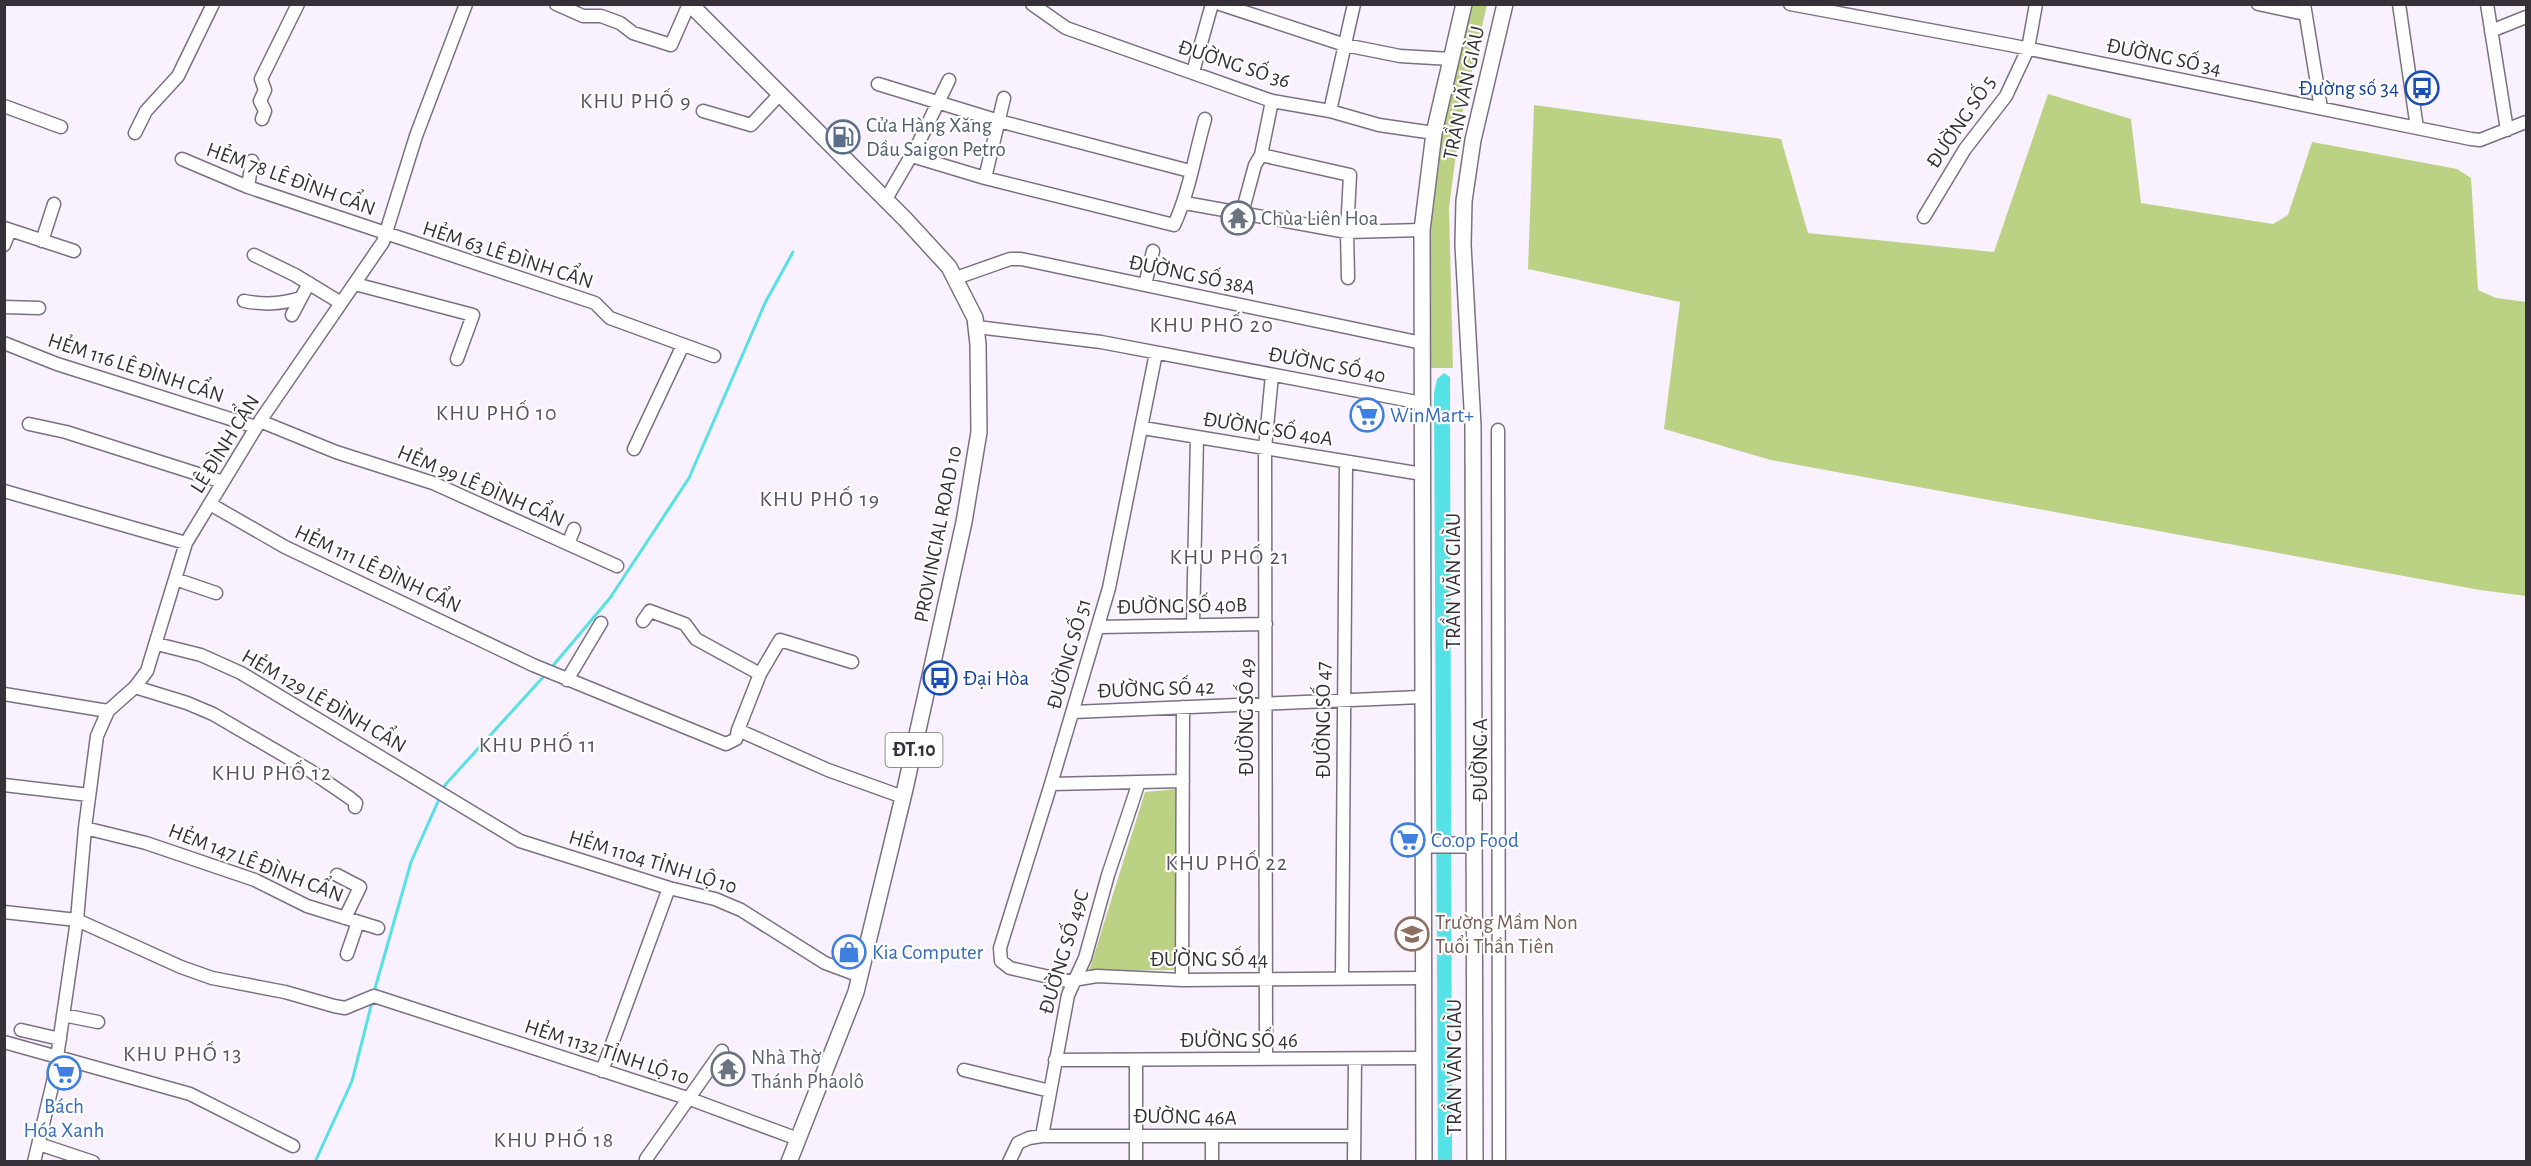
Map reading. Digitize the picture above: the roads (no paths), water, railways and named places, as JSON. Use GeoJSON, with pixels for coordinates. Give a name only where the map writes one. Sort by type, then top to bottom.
{"type":"FeatureCollection","features":[{"type":"Feature","properties":{"kind":"main road","name":"PROVINCIAL ROAD 10"},"geometry":{"type":"LineString","coordinates":[[690,4],[886,199],[949,267],[973,312],[976,327],[979,432],[958,557],[861,976],[789,1161]]}},
{"type":"Feature","properties":{"kind":"main road","name":"TRẦN VĂN GIÀU"},"geometry":{"type":"LineString","coordinates":[[1424,1161],[1423,978],[1426,845],[1421,697],[1422,230],[1434,133],[1464,4]]}},
{"type":"Feature","properties":{"kind":"main road","name":"TRẦN VĂN GIÀU"},"geometry":{"type":"LineString","coordinates":[[1475,1161],[1469,845],[1473,435],[1464,284],[1464,201],[1473,140],[1505,4]]}},
{"type":"Feature","properties":{"kind":"main road"},"geometry":{"type":"LineString","coordinates":[[1426,845],[1469,845]]}},
{"type":"Feature","properties":{"kind":"street"},"geometry":{"type":"LineString","coordinates":[[135,133],[146,111],[178,76],[213,4]]}},
{"type":"Feature","properties":{"kind":"street"},"geometry":{"type":"LineString","coordinates":[[262,119],[265,111],[260,101],[265,90],[261,79],[298,4]]}},
{"type":"Feature","properties":{"kind":"street","name":"LÊ ĐÌNH CẨN"},"geometry":{"type":"LineString","coordinates":[[34,1161],[50,1102],[60,1039],[77,920],[85,828],[97,736],[108,711],[135,687],[147,671],[186,543],[258,424],[356,284],[386,235],[416,136],[466,4]]}},
{"type":"Feature","properties":{"kind":"street"},"geometry":{"type":"LineString","coordinates":[[556,4],[583,16],[601,16],[620,23],[633,33],[671,45],[690,4]]}},
{"type":"Feature","properties":{"kind":"street","name":"ĐƯỜNG SỐ 36"},"geometry":{"type":"LineString","coordinates":[[1032,4],[1066,28],[1272,100],[1330,111],[1379,126],[1434,133]]}},
{"type":"Feature","properties":{"kind":"street"},"geometry":{"type":"LineString","coordinates":[[1193,72],[1212,4]]}},
{"type":"Feature","properties":{"kind":"street"},"geometry":{"type":"LineString","coordinates":[[1220,4],[1260,10],[1346,45],[1400,56],[1451,59]]}},
{"type":"Feature","properties":{"kind":"street"},"geometry":{"type":"LineString","coordinates":[[1330,111],[1354,4]]}},
{"type":"Feature","properties":{"kind":"street","name":"ĐƯỜNG SỐ 34"},"geometry":{"type":"LineString","coordinates":[[1790,4],[2028,49],[2480,140],[2526,122]]}},
{"type":"Feature","properties":{"kind":"street"},"geometry":{"type":"LineString","coordinates":[[2028,49],[2036,4]]}},
{"type":"Feature","properties":{"kind":"street"},"geometry":{"type":"LineString","coordinates":[[2258,4],[2305,9],[2321,108]]}},
{"type":"Feature","properties":{"kind":"street"},"geometry":{"type":"LineString","coordinates":[[2398,4],[2417,128]]}},
{"type":"Feature","properties":{"kind":"street"},"geometry":{"type":"LineString","coordinates":[[2487,4],[2507,130]]}},
{"type":"Feature","properties":{"kind":"street"},"geometry":{"type":"LineString","coordinates":[[2491,31],[2526,17]]}},
{"type":"Feature","properties":{"kind":"street","name":"ĐƯỜNG SỐ 5"},"geometry":{"type":"LineString","coordinates":[[1924,217],[1965,149],[2006,96],[2028,49]]}},
{"type":"Feature","properties":{"kind":"street"},"geometry":{"type":"LineString","coordinates":[[886,199],[912,156],[949,80]]}},
{"type":"Feature","properties":{"kind":"street"},"geometry":{"type":"LineString","coordinates":[[878,84],[939,100],[999,121],[1190,171]]}},
{"type":"Feature","properties":{"kind":"street"},"geometry":{"type":"LineString","coordinates":[[703,111],[751,124],[780,94]]}},
{"type":"Feature","properties":{"kind":"street"},"geometry":{"type":"LineString","coordinates":[[985,178],[1004,98]]}},
{"type":"Feature","properties":{"kind":"street"},"geometry":{"type":"LineString","coordinates":[[1242,213],[1255,165],[1262,155],[1272,100]]}},
{"type":"Feature","properties":{"kind":"street"},"geometry":{"type":"LineString","coordinates":[[4,106],[61,127]]}},
{"type":"Feature","properties":{"kind":"street"},"geometry":{"type":"LineString","coordinates":[[912,156],[985,178],[1174,225],[1185,203],[1190,171],[1205,119]]}},
{"type":"Feature","properties":{"kind":"street"},"geometry":{"type":"LineString","coordinates":[[1262,155],[1350,175],[1347,232],[1348,278]]}},
{"type":"Feature","properties":{"kind":"street","name":"HẺM 78 LÊ ĐÌNH CẨN"},"geometry":{"type":"LineString","coordinates":[[182,159],[248,187],[386,235]]}},
{"type":"Feature","properties":{"kind":"street"},"geometry":{"type":"LineString","coordinates":[[248,187],[252,161]]}},
{"type":"Feature","properties":{"kind":"street"},"geometry":{"type":"LineString","coordinates":[[1185,203],[1347,232],[1422,230]]}},
{"type":"Feature","properties":{"kind":"street"},"geometry":{"type":"LineString","coordinates":[[42,241],[54,204]]}},
{"type":"Feature","properties":{"kind":"street"},"geometry":{"type":"LineString","coordinates":[[4,245],[7,229],[74,251]]}},
{"type":"Feature","properties":{"kind":"street","name":"HẺM 63 LÊ ĐÌNH CẨN"},"geometry":{"type":"LineString","coordinates":[[386,235],[595,303],[610,318],[714,356]]}},
{"type":"Feature","properties":{"kind":"street"},"geometry":{"type":"LineString","coordinates":[[1145,285],[1153,251]]}},
{"type":"Feature","properties":{"kind":"street"},"geometry":{"type":"LineString","coordinates":[[254,255],[309,283],[341,303]]}},
{"type":"Feature","properties":{"kind":"street","name":"ĐƯỜNG SỐ 38A"},"geometry":{"type":"LineString","coordinates":[[956,278],[1015,258],[1422,343]]}},
{"type":"Feature","properties":{"kind":"street"},"geometry":{"type":"LineString","coordinates":[[292,315],[309,283]]}},
{"type":"Feature","properties":{"kind":"street"},"geometry":{"type":"LineString","coordinates":[[356,284],[473,315],[457,359]]}},
{"type":"Feature","properties":{"kind":"street"},"geometry":{"type":"LineString","coordinates":[[244,301],[265,305],[301,298]]}},
{"type":"Feature","properties":{"kind":"street"},"geometry":{"type":"LineString","coordinates":[[4,307],[39,308]]}},
{"type":"Feature","properties":{"kind":"street","name":"ĐƯỜNG SỐ 40"},"geometry":{"type":"LineString","coordinates":[[976,327],[1101,342],[1422,403]]}},
{"type":"Feature","properties":{"kind":"street","name":"HẺM 116 LÊ ĐÌNH CẨN"},"geometry":{"type":"LineString","coordinates":[[4,343],[57,364],[258,424]]}},
{"type":"Feature","properties":{"kind":"street"},"geometry":{"type":"LineString","coordinates":[[634,449],[683,345]]}},
{"type":"Feature","properties":{"kind":"street","name":"ĐƯỜNG SỐ 51"},"geometry":{"type":"LineString","coordinates":[[1001,961],[1000,948],[1052,784],[1098,627],[1143,428],[1156,353]]}},
{"type":"Feature","properties":{"kind":"street","name":"ĐƯỜNG SỐ 49"},"geometry":{"type":"LineString","coordinates":[[1266,1059],[1265,448],[1272,375]]}},
{"type":"Feature","properties":{"kind":"street"},"geometry":{"type":"LineString","coordinates":[[29,424],[66,432],[223,482]]}},
{"type":"Feature","properties":{"kind":"street","name":"HẺM 99 LÊ ĐÌNH CẨN"},"geometry":{"type":"LineString","coordinates":[[258,424],[434,483],[617,566]]}},
{"type":"Feature","properties":{"kind":"street","name":"ĐƯỜNG SỐ 40A"},"geometry":{"type":"LineString","coordinates":[[1143,428],[1422,474]]}},
{"type":"Feature","properties":{"kind":"street","name":"ĐƯỜNG A"},"geometry":{"type":"LineString","coordinates":[[1498,430],[1499,1161]]}},
{"type":"Feature","properties":{"kind":"street"},"geometry":{"type":"LineString","coordinates":[[1193,625],[1197,437]]}},
{"type":"Feature","properties":{"kind":"street","name":"ĐƯỜNG SỐ 47"},"geometry":{"type":"LineString","coordinates":[[1342,978],[1346,462]]}},
{"type":"Feature","properties":{"kind":"street"},"geometry":{"type":"LineString","coordinates":[[4,491],[186,543]]}},
{"type":"Feature","properties":{"kind":"street","name":"HẺM 111 LÊ ĐÌNH CẨN"},"geometry":{"type":"LineString","coordinates":[[210,504],[285,547],[562,678],[726,744],[736,739],[738,730]]}},
{"type":"Feature","properties":{"kind":"street"},"geometry":{"type":"LineString","coordinates":[[568,544],[574,529]]}},
{"type":"Feature","properties":{"kind":"street"},"geometry":{"type":"LineString","coordinates":[[175,579],[216,593]]}},
{"type":"Feature","properties":{"kind":"street"},"geometry":{"type":"LineString","coordinates":[[644,621],[650,611],[670,616],[690,627],[696,639],[760,674]]}},
{"type":"Feature","properties":{"kind":"street"},"geometry":{"type":"LineString","coordinates":[[562,678],[602,623]]}},
{"type":"Feature","properties":{"kind":"street","name":"ĐƯỜNG SỐ 40B"},"geometry":{"type":"LineString","coordinates":[[1098,627],[1266,624]]}},
{"type":"Feature","properties":{"kind":"street"},"geometry":{"type":"LineString","coordinates":[[852,662],[780,640],[760,674],[738,730],[828,770],[903,797]]}},
{"type":"Feature","properties":{"kind":"street","name":"HẺM 129 LÊ ĐÌNH CẨN"},"geometry":{"type":"LineString","coordinates":[[157,644],[201,655],[241,673],[463,809]]}},
{"type":"Feature","properties":{"kind":"street"},"geometry":{"type":"LineString","coordinates":[[135,687],[187,703],[213,714],[309,770],[350,798],[356,803],[355,807]]}},
{"type":"Feature","properties":{"kind":"street"},"geometry":{"type":"LineString","coordinates":[[4,693],[108,711]]}},
{"type":"Feature","properties":{"kind":"street","name":"ĐƯỜNG SỐ 42"},"geometry":{"type":"LineString","coordinates":[[1073,712],[1421,697]]}},
{"type":"Feature","properties":{"kind":"street"},"geometry":{"type":"LineString","coordinates":[[1182,980],[1183,707]]}},
{"type":"Feature","properties":{"kind":"street"},"geometry":{"type":"LineString","coordinates":[[1052,784],[1183,781]]}},
{"type":"Feature","properties":{"kind":"street","name":"ĐƯỜNG SỐ 49C"},"geometry":{"type":"LineString","coordinates":[[1042,1136],[1055,1060],[1073,981],[1085,958],[1108,875],[1139,782]]}},
{"type":"Feature","properties":{"kind":"street"},"geometry":{"type":"LineString","coordinates":[[4,785],[89,795]]}},
{"type":"Feature","properties":{"kind":"street","name":"HẺM 1104 TỈNH LỘ 10"},"geometry":{"type":"LineString","coordinates":[[463,809],[520,841],[669,888],[715,899],[741,910],[825,963],[861,976]]}},
{"type":"Feature","properties":{"kind":"street","name":"HẺM 147 LÊ ĐÌNH CẨN"},"geometry":{"type":"LineString","coordinates":[[85,828],[146,843],[255,880],[307,906],[378,928]]}},
{"type":"Feature","properties":{"kind":"street"},"geometry":{"type":"LineString","coordinates":[[337,875],[360,887],[345,918]]}},
{"type":"Feature","properties":{"kind":"street"},"geometry":{"type":"LineString","coordinates":[[602,1071],[669,888]]}},
{"type":"Feature","properties":{"kind":"street"},"geometry":{"type":"LineString","coordinates":[[4,912],[77,920]]}},
{"type":"Feature","properties":{"kind":"street","name":"HẺM 1132 TỈNH LỘ 10"},"geometry":{"type":"LineString","coordinates":[[77,920],[181,967],[212,978],[285,992],[345,1008],[374,996],[404,1004],[690,1099],[798,1139]]}},
{"type":"Feature","properties":{"kind":"street"},"geometry":{"type":"LineString","coordinates":[[347,954],[358,922]]}},
{"type":"Feature","properties":{"kind":"street","name":"ĐƯỜNG SỐ 44"},"geometry":{"type":"LineString","coordinates":[[1001,961],[1010,969],[1073,981],[1097,976],[1182,980],[1423,978]]}},
{"type":"Feature","properties":{"kind":"street"},"geometry":{"type":"LineString","coordinates":[[63,1015],[98,1022]]}},
{"type":"Feature","properties":{"kind":"street"},"geometry":{"type":"LineString","coordinates":[[21,1030],[60,1039]]}},
{"type":"Feature","properties":{"kind":"street"},"geometry":{"type":"LineString","coordinates":[[4,1042],[190,1094],[293,1146]]}},
{"type":"Feature","properties":{"kind":"street"},"geometry":{"type":"LineString","coordinates":[[646,1159],[722,1050]]}},
{"type":"Feature","properties":{"kind":"street","name":"ĐƯỜNG SỐ 46"},"geometry":{"type":"LineString","coordinates":[[1055,1060],[1423,1058]]}},
{"type":"Feature","properties":{"kind":"street"},"geometry":{"type":"LineString","coordinates":[[1354,1161],[1355,1059]]}},
{"type":"Feature","properties":{"kind":"street"},"geometry":{"type":"LineString","coordinates":[[1136,1060],[1136,1161]]}},
{"type":"Feature","properties":{"kind":"street"},"geometry":{"type":"LineString","coordinates":[[964,1070],[1050,1091]]}},
{"type":"Feature","properties":{"kind":"street","name":"ĐƯỜNG 46A"},"geometry":{"type":"LineString","coordinates":[[1009,1161],[1017,1143],[1042,1136],[1212,1138],[1354,1136]]}},
{"type":"Feature","properties":{"kind":"street"},"geometry":{"type":"LineString","coordinates":[[1212,1138],[1212,1161]]}},
{"type":"Feature","properties":{"kind":"street"},"geometry":{"type":"LineString","coordinates":[[39,1144],[93,1161]]}},
{"type":"Feature","properties":{"kind":"water"},"geometry":{"type":"Polygon","coordinates":[[[1444,373],[1450,377],[1452,1162],[1438,1161],[1434,393],[1437,379],[1444,373]]]}},
{"type":"Feature","properties":{"kind":"waterway"},"geometry":{"type":"LineString","coordinates":[[551,668],[610,598],[689,478],[765,303],[793,252]]}},
{"type":"Feature","properties":{"kind":"waterway"},"geometry":{"type":"LineString","coordinates":[[442,791],[545,675]]}},
{"type":"Feature","properties":{"kind":"waterway"},"geometry":{"type":"LineString","coordinates":[[374,992],[411,862],[440,797]]}},
{"type":"Feature","properties":{"kind":"waterway"},"geometry":{"type":"LineString","coordinates":[[315,1162],[352,1081],[372,1002]]}},
{"type":"Feature","properties":{"kind":"place","name":"Đường số 34"},"geometry":{"type":"Point","coordinates":[2422,88]}},
{"type":"Feature","properties":{"kind":"place","name":"Cửa Hàng Xăng Dầu Saigon Petro"},"geometry":{"type":"Point","coordinates":[843,137]}},
{"type":"Feature","properties":{"kind":"place","name":"Chùa Liên Hoa"},"geometry":{"type":"Point","coordinates":[1238,218]}},
{"type":"Feature","properties":{"kind":"place","name":"WinMart+"},"geometry":{"type":"Point","coordinates":[1367,415]}},
{"type":"Feature","properties":{"kind":"place","name":"Đại Hòa"},"geometry":{"type":"Point","coordinates":[940,678]}},
{"type":"Feature","properties":{"kind":"place","name":"Co.op Food"},"geometry":{"type":"Point","coordinates":[1408,840]}},
{"type":"Feature","properties":{"kind":"place","name":"Trường Mầm Non Tuổi Thần Tiên"},"geometry":{"type":"Point","coordinates":[1412,934]}},
{"type":"Feature","properties":{"kind":"place","name":"Kia Computer"},"geometry":{"type":"Point","coordinates":[849,952]}},
{"type":"Feature","properties":{"kind":"place","name":"Nhà Thờ Thánh Phaolô"},"geometry":{"type":"Point","coordinates":[728,1069]}},
{"type":"Feature","properties":{"kind":"place","name":"Bách Hóa Xanh"},"geometry":{"type":"Point","coordinates":[64,1073]}},
{"type":"Feature","properties":{"kind":"district","name":"KHU PHỐ 9"},"geometry":{"type":"Point","coordinates":[636,101]}},
{"type":"Feature","properties":{"kind":"district","name":"KHU PHỐ 20"},"geometry":{"type":"Point","coordinates":[1212,325]}},
{"type":"Feature","properties":{"kind":"district","name":"KHU PHỐ 10"},"geometry":{"type":"Point","coordinates":[497,413]}},
{"type":"Feature","properties":{"kind":"district","name":"KHU PHỐ 19"},"geometry":{"type":"Point","coordinates":[820,499]}},
{"type":"Feature","properties":{"kind":"district","name":"KHU PHỐ 21"},"geometry":{"type":"Point","coordinates":[1230,557]}},
{"type":"Feature","properties":{"kind":"district","name":"KHU PHỐ 11"},"geometry":{"type":"Point","coordinates":[538,745]}},
{"type":"Feature","properties":{"kind":"district","name":"KHU PHỐ 12"},"geometry":{"type":"Point","coordinates":[272,773]}},
{"type":"Feature","properties":{"kind":"district","name":"KHU PHỐ 22"},"geometry":{"type":"Point","coordinates":[1227,863]}},
{"type":"Feature","properties":{"kind":"district","name":"KHU PHỐ 13"},"geometry":{"type":"Point","coordinates":[183,1054]}},
{"type":"Feature","properties":{"kind":"district","name":"KHU PHỐ 18"},"geometry":{"type":"Point","coordinates":[554,1140]}}]}
